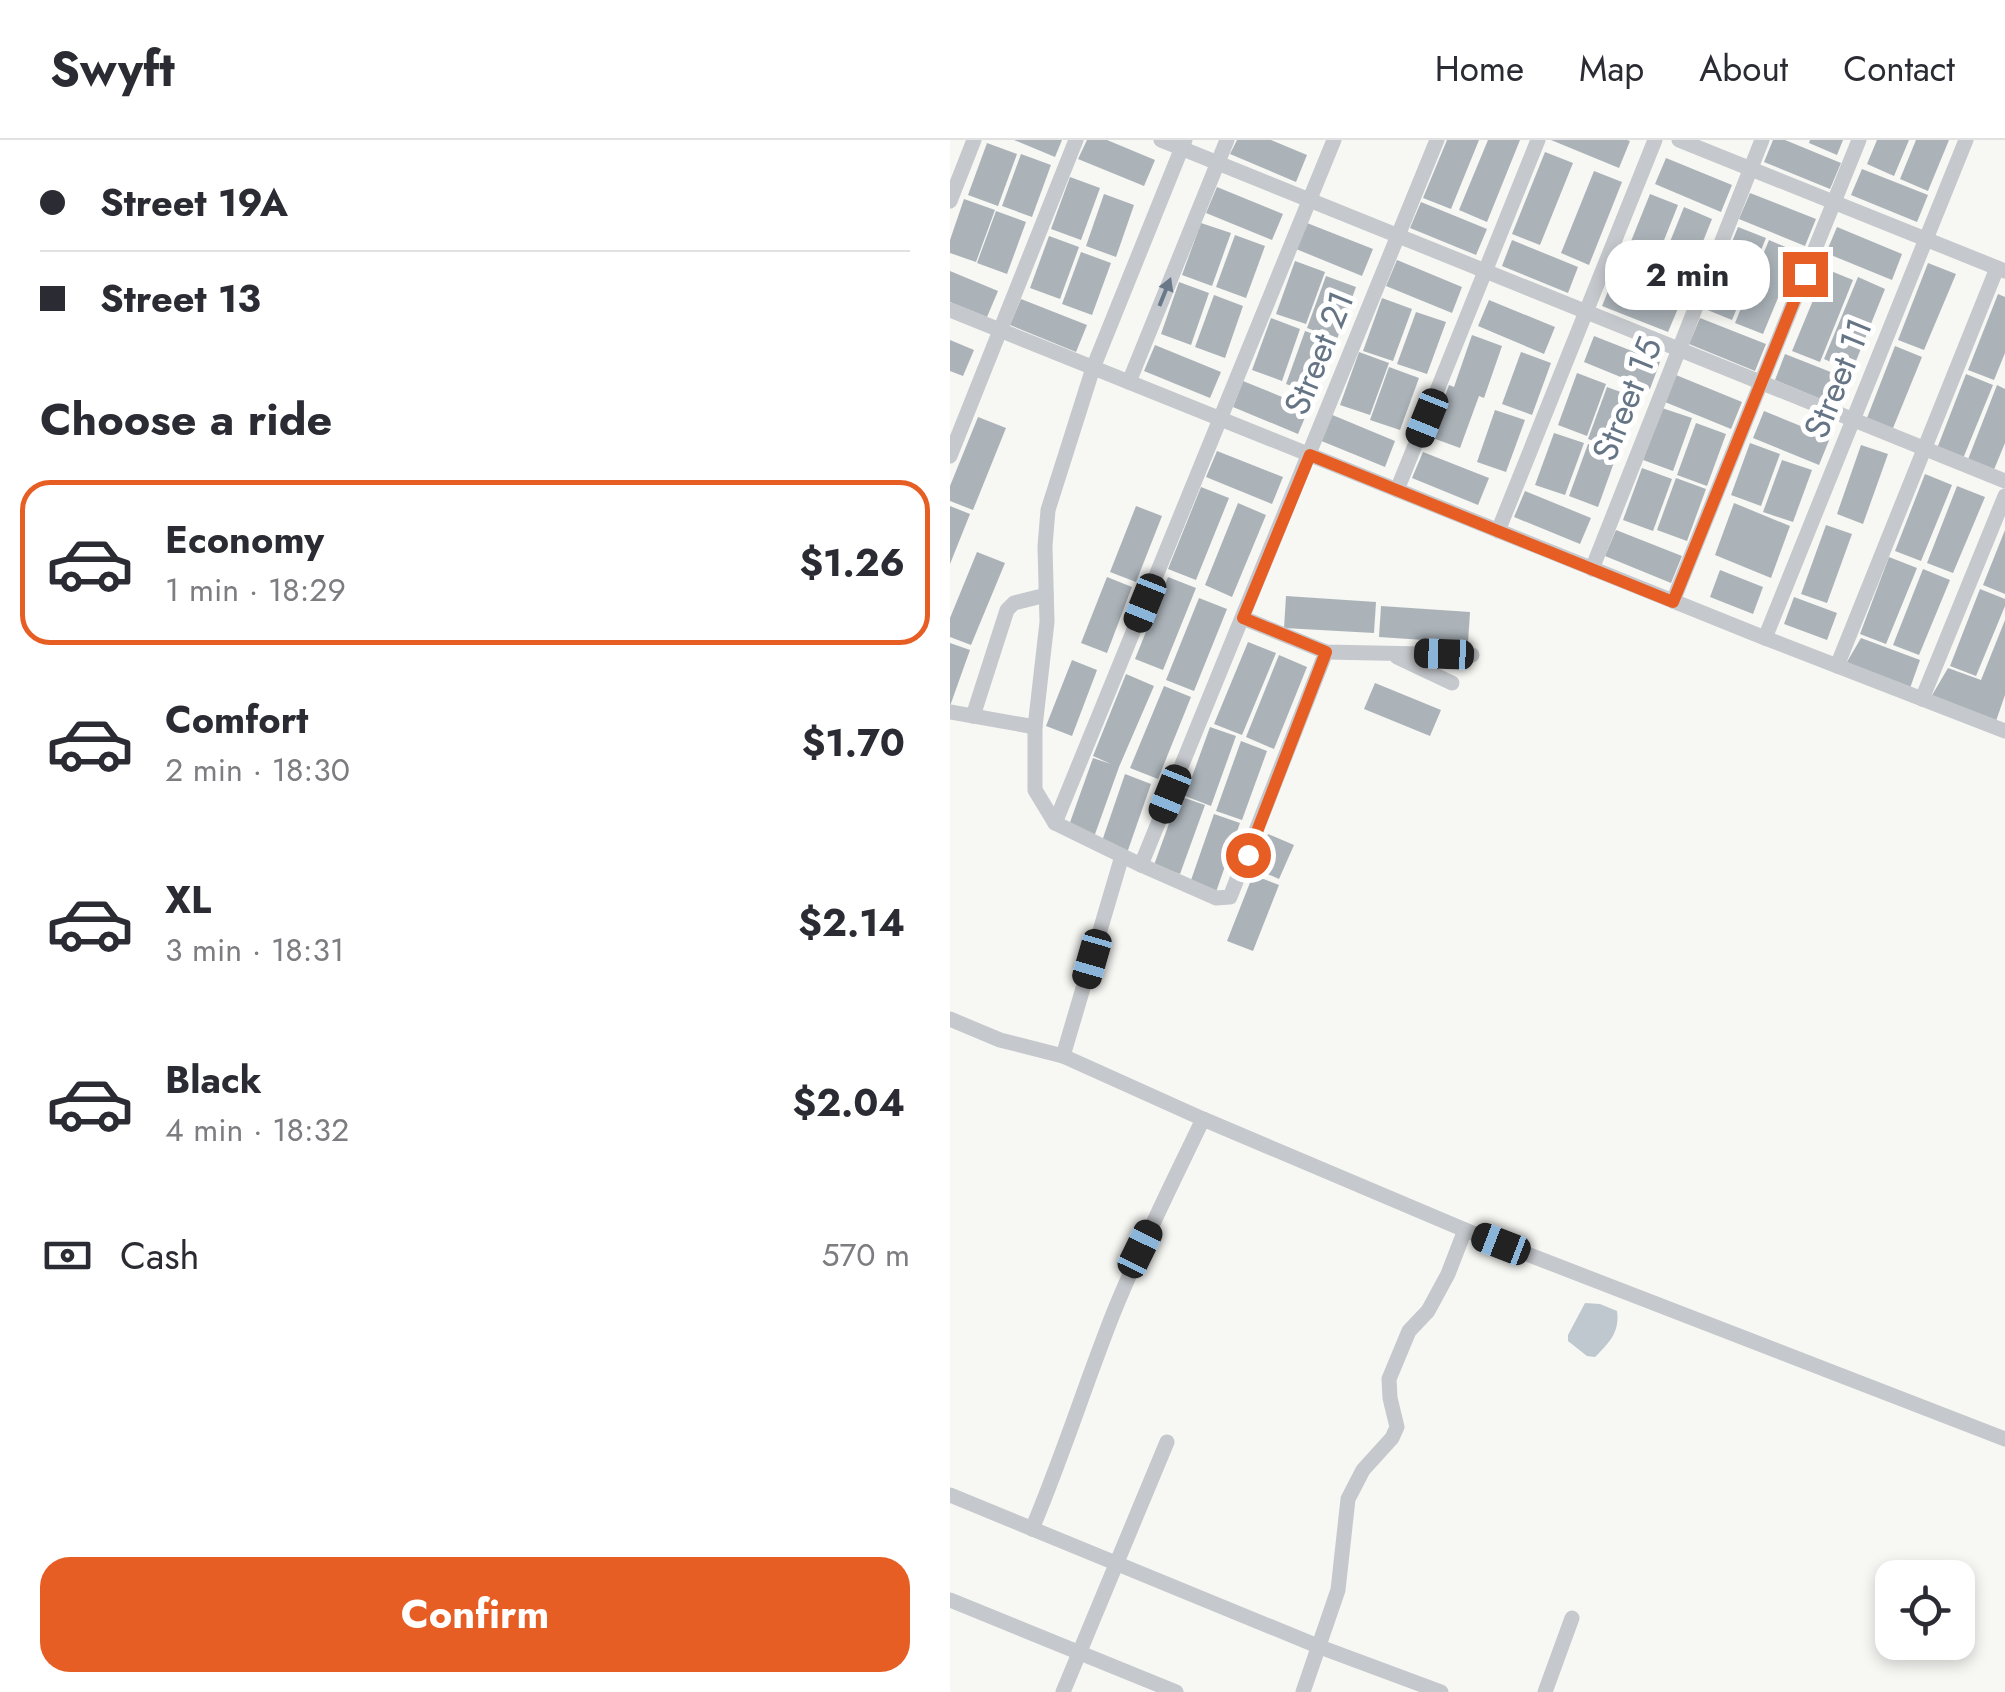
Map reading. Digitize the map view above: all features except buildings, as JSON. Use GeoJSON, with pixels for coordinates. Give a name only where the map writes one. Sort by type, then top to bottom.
{"type":"FeatureCollection","features":[{"type":"Feature","properties":{"kind":"street"},"geometry":{"type":"LineString","coordinates":[[950,200],[974,140]]}},
{"type":"Feature","properties":{"kind":"street"},"geometry":{"type":"LineString","coordinates":[[950,456],[1076,140]]}},
{"type":"Feature","properties":{"kind":"street"},"geometry":{"type":"LineString","coordinates":[[1160,140],[1183,144],[1218,163],[2005,481]]}},
{"type":"Feature","properties":{"kind":"street"},"geometry":{"type":"LineString","coordinates":[[1128,382],[1227,140]]}},
{"type":"Feature","properties":{"kind":"street"},"geometry":{"type":"LineString","coordinates":[[1055,823],[1334,140]]}},
{"type":"Feature","properties":{"kind":"street","name":"Street 21"},"geometry":{"type":"LineString","coordinates":[[1141,865],[1437,140]]}},
{"type":"Feature","properties":{"kind":"street"},"geometry":{"type":"LineString","coordinates":[[1398,490],[1538,140]]}},
{"type":"Feature","properties":{"kind":"street"},"geometry":{"type":"LineString","coordinates":[[1498,531],[1655,140]]}},
{"type":"Feature","properties":{"kind":"street"},"geometry":{"type":"LineString","coordinates":[[1679,140],[2001,270],[1924,448],[1837,666]]}},
{"type":"Feature","properties":{"kind":"street","name":"Street 15"},"geometry":{"type":"LineString","coordinates":[[1592,569],[1762,140]]}},
{"type":"Feature","properties":{"kind":"street"},"geometry":{"type":"LineString","coordinates":[[1673,602],[1859,140]]}},
{"type":"Feature","properties":{"kind":"street","name":"Street 11"},"geometry":{"type":"LineString","coordinates":[[1765,638],[1966,140]]}},
{"type":"Feature","properties":{"kind":"street"},"geometry":{"type":"LineString","coordinates":[[1183,144],[1092,368],[1048,510],[1047,622],[1035,727],[1034,790],[1055,823],[1216,898],[1230,897],[1326,652]]}},
{"type":"Feature","properties":{"kind":"street"},"geometry":{"type":"LineString","coordinates":[[950,310],[1673,602],[2005,731]]}},
{"type":"Feature","properties":{"kind":"street"},"geometry":{"type":"LineString","coordinates":[[1922,699],[2005,496]]}},
{"type":"Feature","properties":{"kind":"street"},"geometry":{"type":"LineString","coordinates":[[974,716],[1007,610],[1014,603],[1046,595]]}},
{"type":"Feature","properties":{"kind":"street"},"geometry":{"type":"LineString","coordinates":[[1243,618],[1326,652],[1472,655]]}},
{"type":"Feature","properties":{"kind":"street"},"geometry":{"type":"LineString","coordinates":[[1389,653],[1452,683]]}},
{"type":"Feature","properties":{"kind":"street"},"geometry":{"type":"LineString","coordinates":[[950,712],[1035,727]]}},
{"type":"Feature","properties":{"kind":"street"},"geometry":{"type":"LineString","coordinates":[[1063,1056],[1122,856]]}},
{"type":"Feature","properties":{"kind":"street"},"geometry":{"type":"LineString","coordinates":[[950,1018],[1000,1040],[1063,1056],[1465,1230],[2005,1439]]}},
{"type":"Feature","properties":{"kind":"street"},"geometry":{"type":"LineString","coordinates":[[1032,1528],[1133,1266],[1203,1119]]}},
{"type":"Feature","properties":{"kind":"street"},"geometry":{"type":"LineString","coordinates":[[1303,1692],[1338,1590],[1348,1499],[1362,1470],[1398,1427],[1389,1379],[1408,1332],[1428,1311],[1465,1230]]}},
{"type":"Feature","properties":{"kind":"street"},"geometry":{"type":"LineString","coordinates":[[1063,1692],[1167,1442]]}},
{"type":"Feature","properties":{"kind":"street"},"geometry":{"type":"LineString","coordinates":[[950,1495],[1431,1690]]}},
{"type":"Feature","properties":{"kind":"street"},"geometry":{"type":"LineString","coordinates":[[950,1600],[1176,1692]]}},
{"type":"Feature","properties":{"kind":"street"},"geometry":{"type":"LineString","coordinates":[[1545,1692],[1572,1618]]}},
{"type":"Feature","properties":{"kind":"shaded area"},"geometry":{"type":"Polygon","coordinates":[[[1585,1303],[1617,1311],[1615,1331],[1595,1357],[1587,1356],[1568,1341],[1585,1303]]]}},
{"type":"Feature","properties":{"kind":"route"},"geometry":{"type":"LineString","coordinates":[[1248,855],[1326,652],[1243,618],[1310,455],[1673,602],[1805,274]]}}]}
